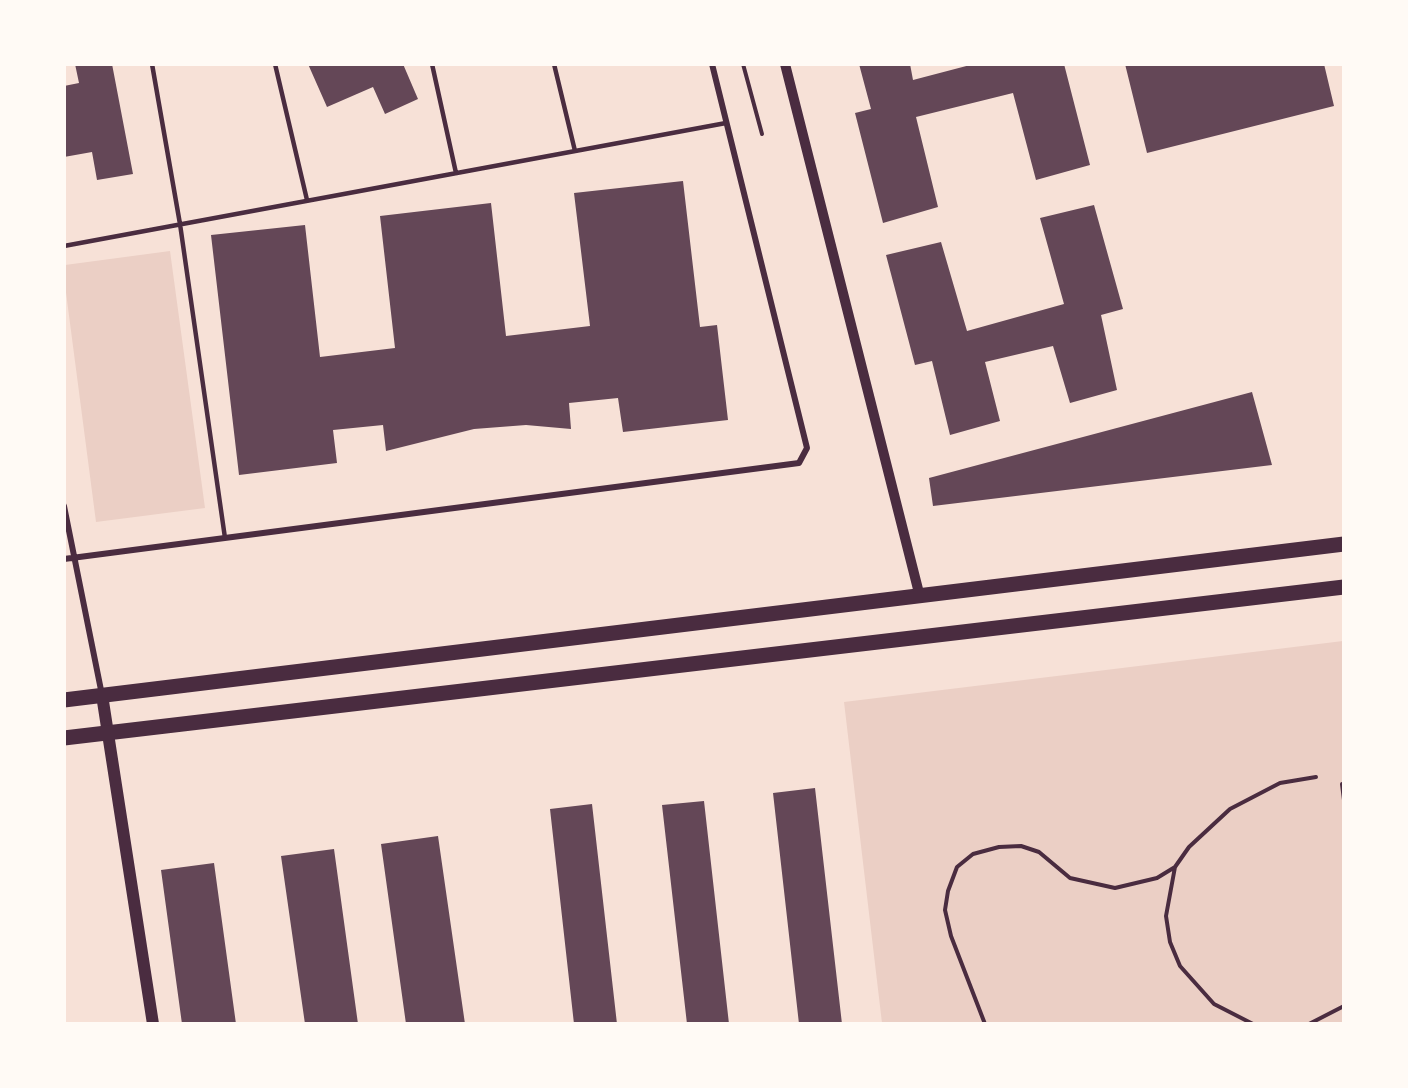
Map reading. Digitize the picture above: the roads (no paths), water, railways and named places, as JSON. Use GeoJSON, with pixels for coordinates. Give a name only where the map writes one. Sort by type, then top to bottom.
{"type":"FeatureCollection","features":[{"type":"Feature","properties":{"kind":"main road"},"geometry":{"type":"LineString","coordinates":[[64,700],[1344,544]]}},
{"type":"Feature","properties":{"kind":"main road"},"geometry":{"type":"LineString","coordinates":[[64,738],[1344,586]]}},
{"type":"Feature","properties":{"kind":"main road"},"geometry":{"type":"LineString","coordinates":[[102,695],[153,1023]]}},
{"type":"Feature","properties":{"kind":"street"},"geometry":{"type":"LineString","coordinates":[[64,559],[799,463],[807,448],[712,64]]}},
{"type":"Feature","properties":{"kind":"street"},"geometry":{"type":"LineString","coordinates":[[785,64],[921,597]]}},
{"type":"Feature","properties":{"kind":"street"},"geometry":{"type":"LineString","coordinates":[[64,506],[102,695]]}},
{"type":"Feature","properties":{"kind":"lane"},"geometry":{"type":"LineString","coordinates":[[152,64],[180,224],[225,538]]}},
{"type":"Feature","properties":{"kind":"lane"},"geometry":{"type":"LineString","coordinates":[[275,64],[307,201]]}},
{"type":"Feature","properties":{"kind":"lane"},"geometry":{"type":"LineString","coordinates":[[432,64],[456,173]]}},
{"type":"Feature","properties":{"kind":"lane"},"geometry":{"type":"LineString","coordinates":[[554,64],[575,151]]}},
{"type":"Feature","properties":{"kind":"lane"},"geometry":{"type":"LineString","coordinates":[[64,246],[726,123]]}}]}
